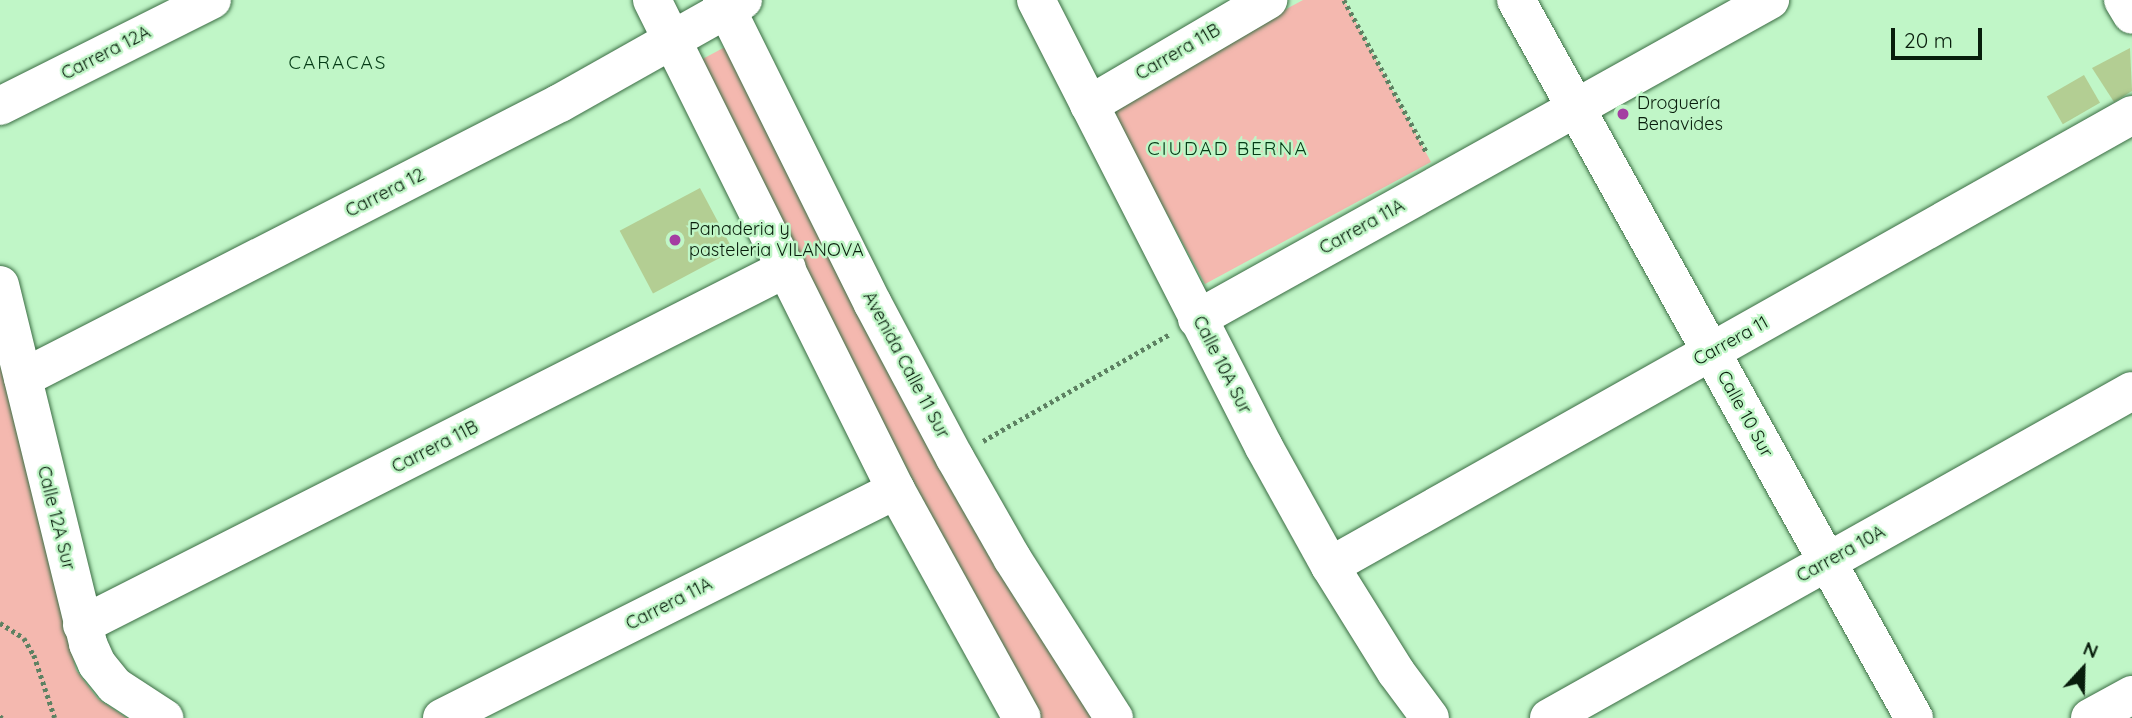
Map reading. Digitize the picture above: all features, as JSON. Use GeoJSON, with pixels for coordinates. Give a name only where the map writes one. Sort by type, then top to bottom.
{"type":"FeatureCollection","features":[{"type":"Feature","properties":{"kind":"street","name":"Carrera 12A"},"geometry":{"type":"LineString","coordinates":[[0,106],[212,0]]}},
{"type":"Feature","properties":{"kind":"street"},"geometry":{"type":"LineString","coordinates":[[652,0],[896,490],[1018,717]]}},
{"type":"Feature","properties":{"kind":"street","name":"Calle 10A Sur"},"geometry":{"type":"LineString","coordinates":[[1036,0],[1197,319],[1330,566],[1396,672],[1430,718]]}},
{"type":"Feature","properties":{"kind":"street","name":"Carrera 11B"},"geometry":{"type":"LineString","coordinates":[[1089,105],[1268,0]]}},
{"type":"Feature","properties":{"kind":"street","name":"Calle 10 Sur"},"geometry":{"type":"LineString","coordinates":[[1516,0],[1914,718]]}},
{"type":"Feature","properties":{"kind":"street","name":"Carrera 11A"},"geometry":{"type":"LineString","coordinates":[[1197,319],[1770,0]]}},
{"type":"Feature","properties":{"kind":"street"},"geometry":{"type":"LineString","coordinates":[[2123,0],[2132,15]]}},
{"type":"Feature","properties":{"kind":"street","name":"Carrera 12"},"geometry":{"type":"LineString","coordinates":[[23,378],[560,103],[673,41],[731,3]]}},
{"type":"Feature","properties":{"kind":"street","name":"Avenida Calle 11 Sur"},"geometry":{"type":"LineString","coordinates":[[731,3],[873,304],[955,458],[1012,558],[1114,718]]}},
{"type":"Feature","properties":{"kind":"street","name":"Carrera 11"},"geometry":{"type":"LineString","coordinates":[[1330,566],[2132,115]]}},
{"type":"Feature","properties":{"kind":"street","name":"Carrera 11B"},"geometry":{"type":"LineString","coordinates":[[82,625],[787,268]]}},
{"type":"Feature","properties":{"kind":"street","name":"Calle 12A Sur"},"geometry":{"type":"LineString","coordinates":[[0,285],[82,625],[97,664],[115,687],[164,718]]}},
{"type":"Feature","properties":{"kind":"street","name":"Carrera 10A"},"geometry":{"type":"LineString","coordinates":[[1549,718],[2132,391]]}},
{"type":"Feature","properties":{"kind":"street","name":"Carrera 11A"},"geometry":{"type":"LineString","coordinates":[[442,718],[896,490]]}},
{"type":"Feature","properties":{"kind":"street"},"geometry":{"type":"LineString","coordinates":[[2090,718],[2132,695]]}},
{"type":"Feature","properties":{"kind":"path"},"geometry":{"type":"LineString","coordinates":[[1344,0],[1442,182]]}},
{"type":"Feature","properties":{"kind":"path"},"geometry":{"type":"LineString","coordinates":[[955,458],[1197,319]]}},
{"type":"Feature","properties":{"kind":"path"},"geometry":{"type":"LineString","coordinates":[[0,623],[24,638],[34,655],[55,718]]}},
{"type":"Feature","properties":{"kind":"shaded area"},"geometry":{"type":"Polygon","coordinates":[[[1303,0],[1344,0],[1431,162],[1205,284],[1108,105],[1303,0]]]}},
{"type":"Feature","properties":{"kind":"shaded area"},"geometry":{"type":"Polygon","coordinates":[[[725,47],[1093,718],[1039,718],[1021,690],[697,62],[725,47]]]}},
{"type":"Feature","properties":{"kind":"shaded area"},"geometry":{"type":"Polygon","coordinates":[[[0,358],[76,670],[98,699],[127,718],[0,718],[0,358]]]}},
{"type":"Feature","properties":{"kind":"building"},"geometry":{"type":"Polygon","coordinates":[[[2130,48],[2132,91],[2114,102],[2092,68],[2130,48]]]}},
{"type":"Feature","properties":{"kind":"building"},"geometry":{"type":"Polygon","coordinates":[[[2084,75],[2100,103],[2063,124],[2047,96],[2084,75]]]}},
{"type":"Feature","properties":{"kind":"building","name":"Panaderia y pasteleria VILANOVA"},"geometry":{"type":"Polygon","coordinates":[[[700,188],[733,251],[653,293],[620,231],[700,188]]]}},
{"type":"Feature","properties":{"kind":"place","name":"Droguería Benavides"},"geometry":{"type":"Point","coordinates":[1623,114]}},
{"type":"Feature","properties":{"kind":"place","name":"Panaderia y pasteleria VILANOVA"},"geometry":{"type":"Point","coordinates":[675,240]}},
{"type":"Feature","properties":{"kind":"district","name":"CARACAS"},"geometry":{"type":"Point","coordinates":[338,63]}},
{"type":"Feature","properties":{"kind":"district","name":"CIUDAD BERNA"},"geometry":{"type":"Point","coordinates":[1228,149]}}]}
